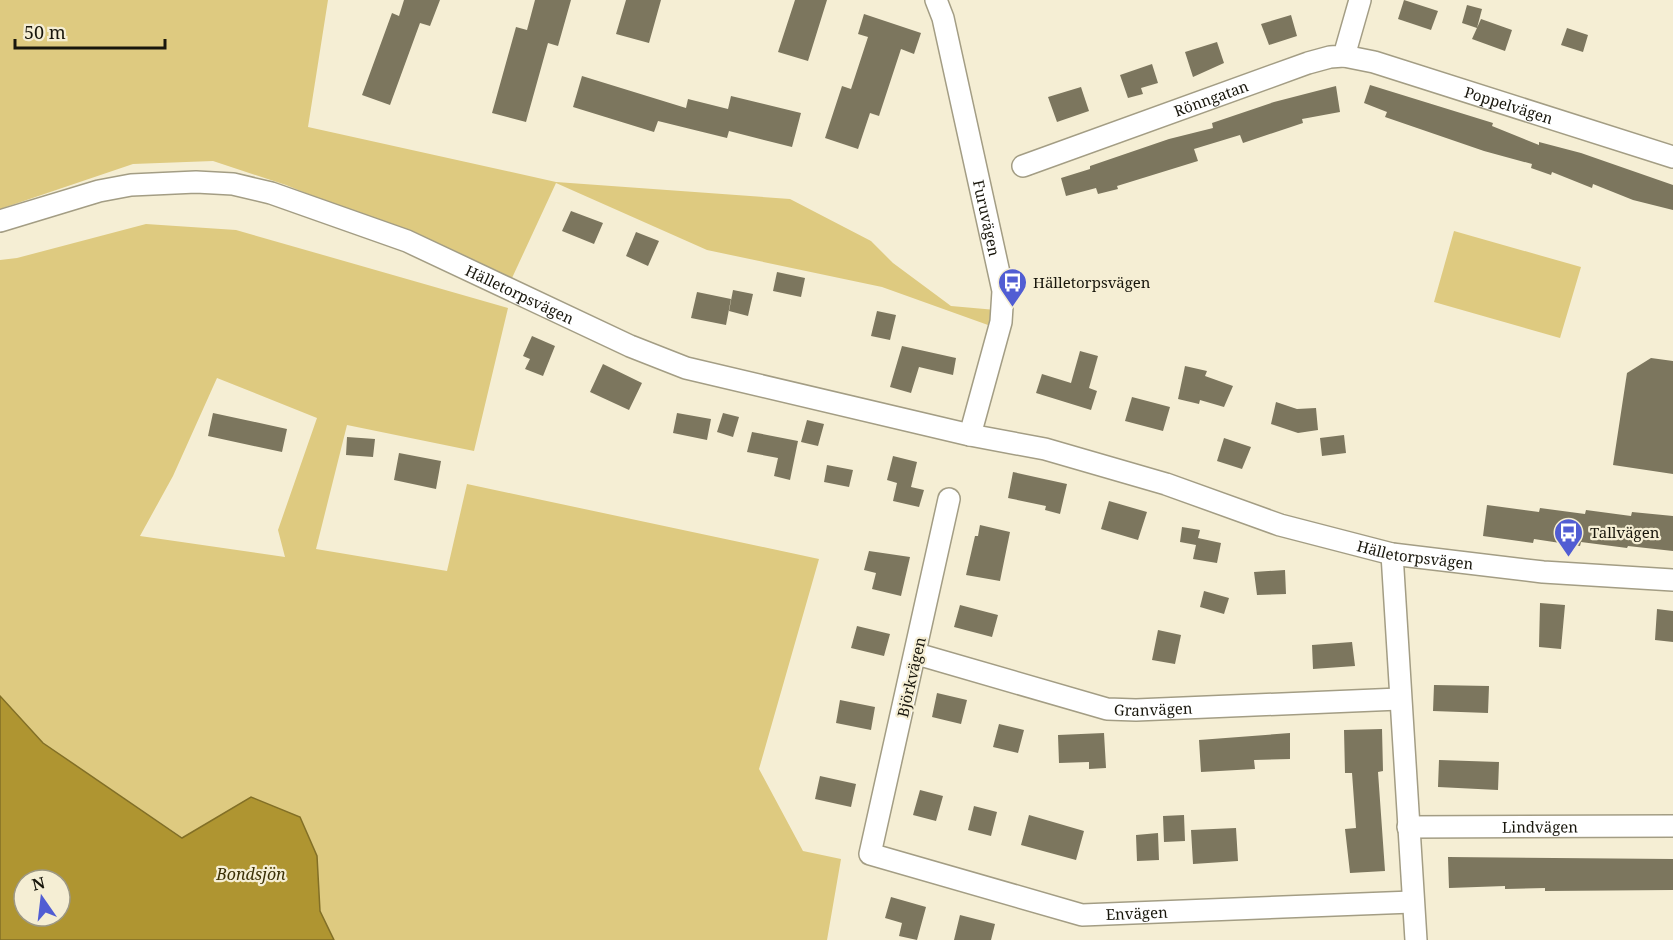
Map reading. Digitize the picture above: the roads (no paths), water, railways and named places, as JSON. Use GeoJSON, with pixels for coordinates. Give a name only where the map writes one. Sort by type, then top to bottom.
{"type":"FeatureCollection","features":[{"type":"Feature","properties":{"kind":"street","name":"Furuvägen"},"geometry":{"type":"LineString","coordinates":[[936,0],[943,18],[1003,291],[1001,322],[970,435]]}},
{"type":"Feature","properties":{"kind":"street"},"geometry":{"type":"LineString","coordinates":[[1344,56],[1360,0]]}},
{"type":"Feature","properties":{"kind":"street","name":"Poppelvägen"},"geometry":{"type":"LineString","coordinates":[[1344,56],[1374,62],[1673,157]]}},
{"type":"Feature","properties":{"kind":"street","name":"Rönngatan"},"geometry":{"type":"LineString","coordinates":[[1023,166],[1308,63],[1344,56]]}},
{"type":"Feature","properties":{"kind":"street","name":"Hälletorpsvägen"},"geometry":{"type":"LineString","coordinates":[[0,221],[99,191],[131,185],[196,182],[233,184],[271,193],[407,241],[630,346],[686,368],[970,435],[1046,449],[1110,466],[1280,525],[1392,554],[1543,572],[1673,580]]}},
{"type":"Feature","properties":{"kind":"street","name":"Björkvägen"},"geometry":{"type":"LineString","coordinates":[[870,854],[917,654],[949,499]]}},
{"type":"Feature","properties":{"kind":"street"},"geometry":{"type":"LineString","coordinates":[[1392,554],[1399,699],[1416,940]]}},
{"type":"Feature","properties":{"kind":"street","name":"Granvägen"},"geometry":{"type":"LineString","coordinates":[[917,654],[1107,708],[1136,710],[1399,699]]}},
{"type":"Feature","properties":{"kind":"street","name":"Lindvägen"},"geometry":{"type":"LineString","coordinates":[[1408,826],[1673,826]]}},
{"type":"Feature","properties":{"kind":"street","name":"Envägen"},"geometry":{"type":"LineString","coordinates":[[870,854],[1082,915],[1412,902]]}},
{"type":"Feature","properties":{"kind":"water","name":"Bondsjön"},"geometry":{"type":"Polygon","coordinates":[[[0,696],[43,743],[182,838],[251,797],[300,817],[317,856],[320,911],[334,940],[0,940],[0,696]]]}},
{"type":"Feature","properties":{"kind":"place","name":"Hälletorpsvägen"},"geometry":{"type":"Point","coordinates":[1012,308]}},
{"type":"Feature","properties":{"kind":"place","name":"Tallvägen"},"geometry":{"type":"Point","coordinates":[1569,558]}}]}
